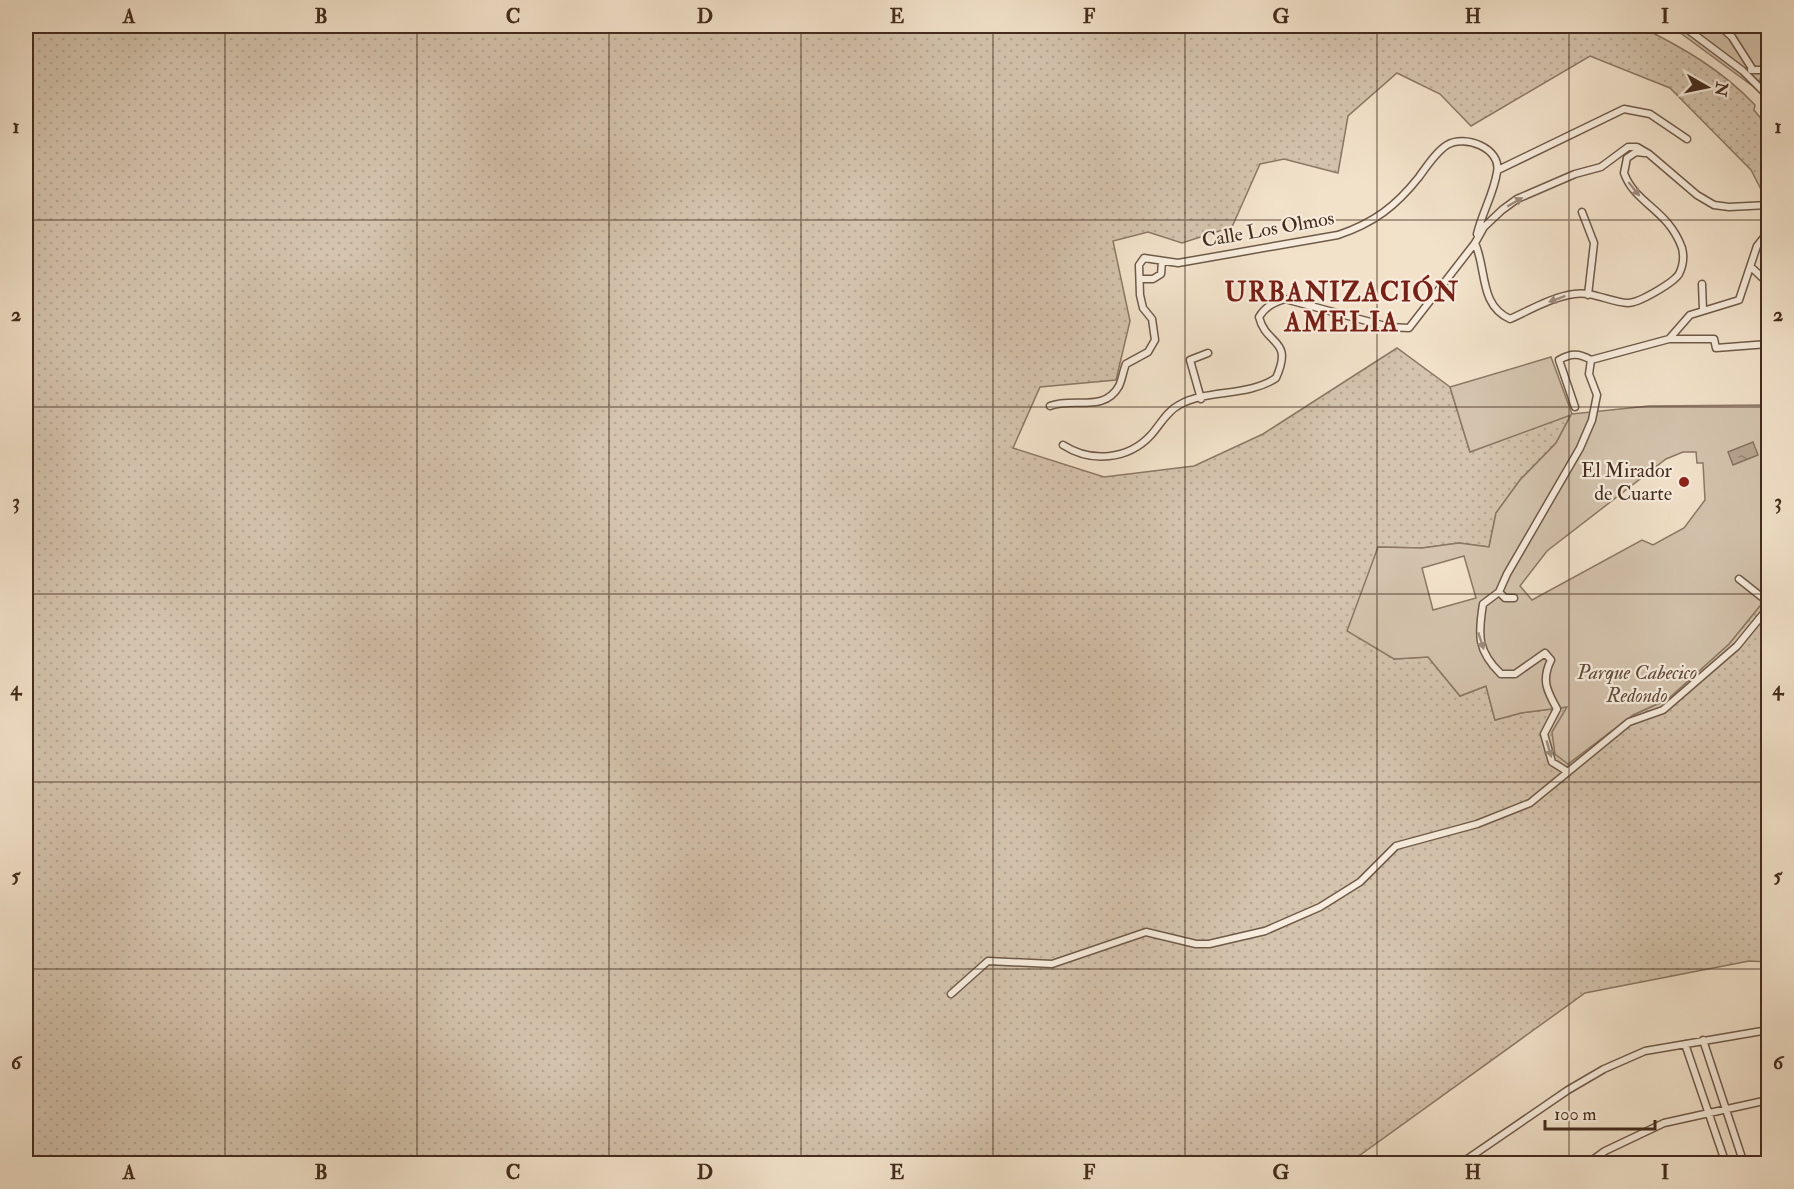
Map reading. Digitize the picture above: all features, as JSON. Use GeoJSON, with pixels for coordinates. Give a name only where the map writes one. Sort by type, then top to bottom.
{"type":"FeatureCollection","features":[{"type":"Feature","properties":{"kind":"street"},"geometry":{"type":"LineString","coordinates":[[1683,26],[1743,71],[1768,96]]}},
{"type":"Feature","properties":{"kind":"street"},"geometry":{"type":"LineString","coordinates":[[1720,26],[1732,37],[1753,70]]}},
{"type":"Feature","properties":{"kind":"street"},"geometry":{"type":"LineString","coordinates":[[1743,71],[1768,70]]}},
{"type":"Feature","properties":{"kind":"street"},"geometry":{"type":"LineString","coordinates":[[1649,154],[1631,154],[1624,165],[1624,173],[1640,197],[1672,225],[1683,250],[1683,262],[1678,276],[1640,301],[1628,303],[1576,293],[1560,297],[1510,319],[1498,313],[1487,295],[1482,258],[1475,243],[1482,213],[1498,170],[1624,109],[1650,114],[1687,139]]}},
{"type":"Feature","properties":{"kind":"street","name":"Calle Los Olmos"},"geometry":{"type":"LineString","coordinates":[[1141,279],[1139,265],[1144,258],[1178,263],[1308,240],[1361,228],[1390,210],[1445,146],[1458,140],[1480,145],[1493,156],[1498,170]]}},
{"type":"Feature","properties":{"kind":"street"},"geometry":{"type":"LineString","coordinates":[[1063,445],[1090,456],[1114,456],[1129,452],[1151,435],[1179,405],[1253,388],[1276,378],[1283,358],[1280,345],[1261,326],[1259,317],[1264,308],[1285,299],[1389,327],[1409,328],[1475,243],[1484,227],[1517,199],[1575,174],[1601,167],[1628,147],[1637,147],[1649,154],[1697,195],[1714,205],[1729,207],[1768,205]]}},
{"type":"Feature","properties":{"kind":"street"},"geometry":{"type":"LineString","coordinates":[[1582,212],[1594,243],[1588,295]]}},
{"type":"Feature","properties":{"kind":"street"},"geometry":{"type":"LineString","coordinates":[[1669,339],[1690,315],[1739,300],[1757,246],[1768,232]]}},
{"type":"Feature","properties":{"kind":"street"},"geometry":{"type":"LineString","coordinates":[[1050,406],[1063,401],[1103,403],[1112,396],[1120,384],[1126,364],[1148,352],[1155,340],[1152,319],[1143,308],[1141,279],[1153,279],[1161,274],[1162,262]]}},
{"type":"Feature","properties":{"kind":"street"},"geometry":{"type":"LineString","coordinates":[[1750,267],[1768,283]]}},
{"type":"Feature","properties":{"kind":"street"},"geometry":{"type":"LineString","coordinates":[[1702,284],[1702,310]]}},
{"type":"Feature","properties":{"kind":"street"},"geometry":{"type":"LineString","coordinates":[[1575,407],[1559,360],[1566,355],[1580,354],[1591,360],[1669,339],[1714,339],[1716,348],[1768,344],[1768,326]]}},
{"type":"Feature","properties":{"kind":"street"},"geometry":{"type":"LineString","coordinates":[[1201,399],[1190,360],[1208,353]]}},
{"type":"Feature","properties":{"kind":"street"},"geometry":{"type":"LineString","coordinates":[[1568,772],[1552,762],[1544,734],[1557,709],[1545,689],[1544,674],[1551,660],[1545,653],[1515,674],[1501,674],[1490,663],[1478,636],[1483,604],[1499,592],[1507,574],[1580,448],[1592,420],[1597,395],[1589,374],[1591,360]]}},
{"type":"Feature","properties":{"kind":"street"},"geometry":{"type":"LineString","coordinates":[[1739,579],[1768,602]]}},
{"type":"Feature","properties":{"kind":"street"},"geometry":{"type":"LineString","coordinates":[[1499,592],[1505,598],[1514,598]]}},
{"type":"Feature","properties":{"kind":"street"},"geometry":{"type":"LineString","coordinates":[[951,994],[988,962],[1052,964],[1146,932],[1196,944],[1209,944],[1265,931],[1320,907],[1360,882],[1396,846],[1478,824],[1530,803],[1629,722],[1663,710],[1737,646],[1768,608]]}},
{"type":"Feature","properties":{"kind":"street"},"geometry":{"type":"LineString","coordinates":[[1460,1164],[1568,1090],[1604,1069],[1645,1051],[1768,1030]]}},
{"type":"Feature","properties":{"kind":"street"},"geometry":{"type":"LineString","coordinates":[[1703,1040],[1744,1164]]}},
{"type":"Feature","properties":{"kind":"street"},"geometry":{"type":"LineString","coordinates":[[1685,1044],[1726,1164]]}},
{"type":"Feature","properties":{"kind":"street"},"geometry":{"type":"LineString","coordinates":[[1587,1164],[1605,1151],[1664,1123],[1768,1100]]}},
{"type":"Feature","properties":{"kind":"green space"},"geometry":{"type":"Polygon","coordinates":[[[26,26],[1639,26],[1671,42],[1715,70],[1755,105],[1754,110],[1768,127],[1768,203],[1751,170],[1670,88],[1590,56],[1471,126],[1440,94],[1397,73],[1348,116],[1338,173],[1284,159],[1260,164],[1232,227],[1182,243],[1148,232],[1113,241],[1130,321],[1116,380],[1040,387],[1013,448],[1104,477],[1194,466],[1263,434],[1397,348],[1450,387],[1470,452],[1571,414],[1556,443],[1520,480],[1496,513],[1489,547],[1459,543],[1422,548],[1378,547],[1394,659],[1428,657],[1460,696],[1486,686],[1495,720],[1521,713],[1568,707],[1568,764],[1633,715],[1662,702],[1729,644],[1768,596],[1768,962],[1749,961],[1585,993],[1349,1163],[26,1163],[26,26]]]}},
{"type":"Feature","properties":{"kind":"green space"},"geometry":{"type":"Polygon","coordinates":[[[1671,26],[1768,26],[1768,76],[1761,75],[1758,90],[1671,26]]]}},
{"type":"Feature","properties":{"kind":"green space","name":"Parque Cabecico Redondo"},"geometry":{"type":"Polygon","coordinates":[[[1551,357],[1572,414],[1649,406],[1768,405],[1768,596],[1729,644],[1668,699],[1633,715],[1568,764],[1555,754],[1552,732],[1567,707],[1521,713],[1495,720],[1486,686],[1460,696],[1428,657],[1394,659],[1347,631],[1378,547],[1422,548],[1459,543],[1489,547],[1496,513],[1520,480],[1556,443],[1571,415],[1470,452],[1450,387],[1551,357]],[[1683,452],[1666,459],[1547,551],[1520,586],[1532,600],[1642,540],[1653,545],[1684,528],[1705,500],[1703,463],[1697,463],[1696,452],[1683,452]],[[1464,556],[1422,568],[1433,610],[1476,598],[1464,556]]]}},
{"type":"Feature","properties":{"kind":"water"},"geometry":{"type":"Polygon","coordinates":[[[1753,442],[1758,455],[1733,465],[1728,452],[1753,442]]]}},
{"type":"Feature","properties":{"kind":"place","name":"El Mirador de Cuarte"},"geometry":{"type":"Point","coordinates":[1684,482]}},
{"type":"Feature","properties":{"kind":"district","name":"URBANIZACIÓN AMELIA"},"geometry":{"type":"Point","coordinates":[1342,308]}}]}
